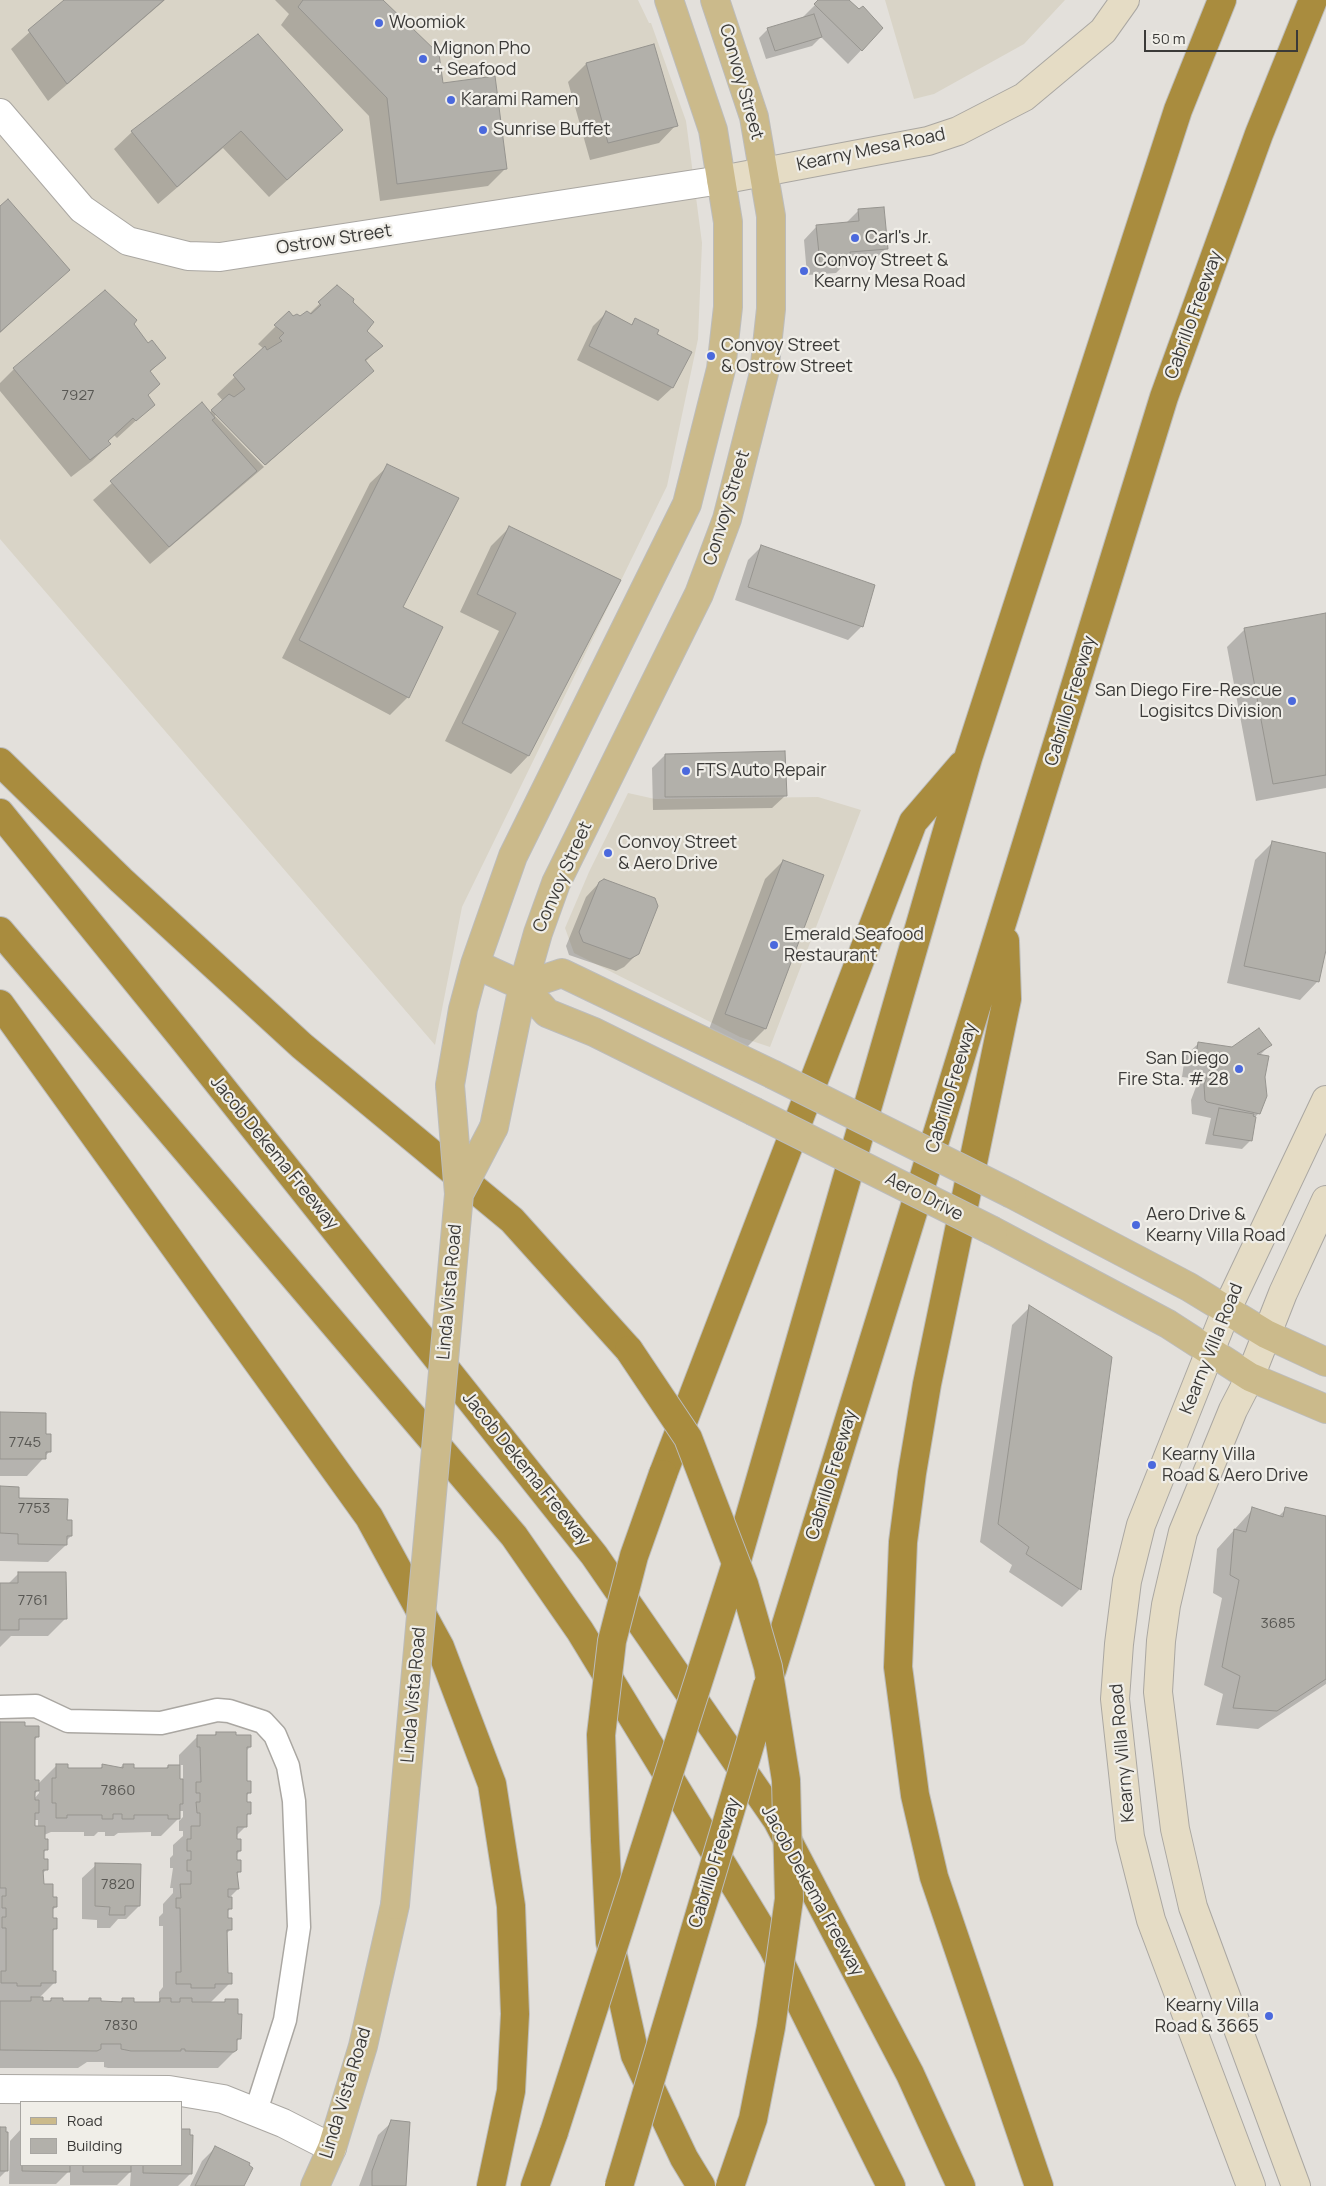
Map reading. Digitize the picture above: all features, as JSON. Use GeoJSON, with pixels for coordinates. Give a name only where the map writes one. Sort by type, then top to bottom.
{"type":"FeatureCollection","features":[{"type":"Feature","properties":{"kind":"highway"},"geometry":{"type":"LineString","coordinates":[[535,2186],[735,1567],[968,758],[1178,110],[1222,0]]}},
{"type":"Feature","properties":{"kind":"highway","name":"Cabrillo Freeway"},"geometry":{"type":"LineString","coordinates":[[619,2186],[772,1670],[1164,397],[1259,134],[1313,0]]}},
{"type":"Feature","properties":{"kind":"highway"},"geometry":{"type":"LineString","coordinates":[[701,2186],[684,2158],[635,2055],[610,1942],[601,1736],[612,1641],[634,1556],[664,1474],[913,822],[968,758]]}},
{"type":"Feature","properties":{"kind":"highway"},"geometry":{"type":"LineString","coordinates":[[0,762],[121,880],[302,1046],[512,1220],[629,1350],[688,1438],[744,1584],[768,1667],[786,1780],[789,1899],[781,1958],[771,2027],[753,2119],[730,2186]]}},
{"type":"Feature","properties":{"kind":"highway","name":"Jacob Dekema Freeway"},"geometry":{"type":"LineString","coordinates":[[0,813],[594,1555],[777,1820],[910,2074],[961,2186]]}},
{"type":"Feature","properties":{"kind":"highway"},"geometry":{"type":"LineString","coordinates":[[1005,916],[1006,999],[927,1384],[912,1473],[903,1542],[898,1667],[915,1795],[934,1876],[1039,2186]]}},
{"type":"Feature","properties":{"kind":"highway"},"geometry":{"type":"LineString","coordinates":[[0,931],[514,1536],[580,1631],[773,1948],[891,2186]]}},
{"type":"Feature","properties":{"kind":"highway"},"geometry":{"type":"LineString","coordinates":[[0,1004],[369,1517],[440,1647],[492,1784],[511,1906],[515,2014],[511,2091],[492,2186]]}},
{"type":"Feature","properties":{"kind":"main road"},"geometry":{"type":"LineString","coordinates":[[475,964],[513,856],[687,504],[721,369],[728,307],[728,222],[713,130],[669,0]]}},
{"type":"Feature","properties":{"kind":"main road","name":"Convoy Street"},"geometry":{"type":"LineString","coordinates":[[523,986],[537,936],[556,883],[695,604],[727,520],[764,373],[771,309],[771,216],[754,117],[715,0]]}},
{"type":"Feature","properties":{"kind":"main road","name":"Kearny Mesa Road"},"geometry":{"type":"LineString","coordinates":[[721,180],[928,141],[958,131],[1024,97],[1103,31],[1124,0]]}},
{"type":"Feature","properties":{"kind":"main road","name":"Aero Drive"},"geometry":{"type":"LineString","coordinates":[[475,964],[523,986],[548,1013],[594,1032],[993,1231],[1168,1324],[1209,1353],[1250,1377],[1326,1409]]}},
{"type":"Feature","properties":{"kind":"main road","name":"Linda Vista Road"},"geometry":{"type":"LineString","coordinates":[[315,2186],[332,2148],[363,2046],[395,1905],[459,1194],[450,1085],[463,1009],[475,964]]}},
{"type":"Feature","properties":{"kind":"main road"},"geometry":{"type":"LineString","coordinates":[[523,986],[562,973],[772,1074],[1012,1194],[1189,1287],[1266,1334],[1326,1362]]}},
{"type":"Feature","properties":{"kind":"main road","name":"Linda Vista Road"},"geometry":{"type":"LineString","coordinates":[[459,1194],[494,1127],[523,986]]}},
{"type":"Feature","properties":{"kind":"main road","name":"Kearny Villa Road"},"geometry":{"type":"LineString","coordinates":[[1251,2186],[1151,1920],[1130,1837],[1115,1699],[1119,1644],[1127,1582],[1141,1525],[1226,1311],[1326,1100]]}},
{"type":"Feature","properties":{"kind":"main road"},"geometry":{"type":"LineString","coordinates":[[1296,2186],[1193,1908],[1175,1829],[1158,1692],[1161,1641],[1168,1598],[1183,1532],[1233,1410],[1250,1377],[1266,1334],[1326,1200]]}},
{"type":"Feature","properties":{"kind":"street","name":"Ostrow Street"},"geometry":{"type":"LineString","coordinates":[[0,113],[82,210],[128,241],[188,256],[220,257],[721,180]]}},
{"type":"Feature","properties":{"kind":"street"},"geometry":{"type":"LineString","coordinates":[[0,1706],[36,1706],[68,1721],[161,1723],[217,1710],[229,1711],[263,1722],[275,1735],[288,1766],[294,1801],[299,1927],[285,2020],[256,2111]]}},
{"type":"Feature","properties":{"kind":"street"},"geometry":{"type":"LineString","coordinates":[[0,2089],[169,2090],[223,2099],[256,2111],[332,2148]]}},
{"type":"Feature","properties":{"kind":"shaded area"},"geometry":{"type":"Polygon","coordinates":[[[0,0],[638,0],[649,23],[651,23],[686,121],[702,243],[698,339],[667,486],[462,907],[435,1045],[0,539],[0,0]]]}},
{"type":"Feature","properties":{"kind":"shaded area"},"geometry":{"type":"Polygon","coordinates":[[[885,0],[1065,0],[1024,44],[934,94],[914,99],[885,0]]]}},
{"type":"Feature","properties":{"kind":"shaded area"},"geometry":{"type":"Polygon","coordinates":[[[628,793],[655,799],[818,797],[861,810],[770,1047],[740,1037],[574,953],[565,928],[589,872],[628,793]]]}},
{"type":"Feature","properties":{"kind":"building"},"geometry":{"type":"Polygon","coordinates":[[[64,0],[164,0],[67,84],[28,30],[64,0]]]}},
{"type":"Feature","properties":{"kind":"building"},"geometry":{"type":"Polygon","coordinates":[[[303,0],[383,0],[439,54],[443,83],[495,76],[507,169],[397,184],[387,98],[298,7],[303,0]]]}},
{"type":"Feature","properties":{"kind":"building"},"geometry":{"type":"Polygon","coordinates":[[[818,0],[849,0],[859,9],[863,6],[883,28],[862,51],[814,4],[818,0]]]}},
{"type":"Feature","properties":{"kind":"building"},"geometry":{"type":"Polygon","coordinates":[[[814,14],[822,37],[775,51],[767,28],[814,14]]]}},
{"type":"Feature","properties":{"kind":"building"},"geometry":{"type":"Polygon","coordinates":[[[258,34],[343,130],[287,180],[241,131],[177,187],[131,131],[258,34]]]}},
{"type":"Feature","properties":{"kind":"building"},"geometry":{"type":"Polygon","coordinates":[[[654,44],[678,126],[608,143],[586,63],[654,44]]]}},
{"type":"Feature","properties":{"kind":"building"},"geometry":{"type":"Polygon","coordinates":[[[8,199],[70,270],[0,332],[0,206],[8,199]]]}},
{"type":"Feature","properties":{"kind":"building"},"geometry":{"type":"Polygon","coordinates":[[[884,207],[888,249],[850,252],[851,260],[820,263],[816,225],[859,221],[858,209],[884,207]]]}},
{"type":"Feature","properties":{"kind":"building"},"geometry":{"type":"Polygon","coordinates":[[[337,285],[354,299],[353,302],[374,322],[367,331],[383,346],[365,360],[374,371],[265,465],[211,410],[229,394],[234,397],[245,389],[233,375],[265,346],[267,350],[282,341],[279,338],[284,333],[274,325],[289,311],[293,316],[297,314],[300,316],[307,311],[311,314],[321,305],[318,302],[337,285]]]}},
{"type":"Feature","properties":{"kind":"building"},"geometry":{"type":"Polygon","coordinates":[[[105,290],[137,320],[134,324],[148,343],[152,340],[166,358],[150,371],[160,384],[148,395],[155,405],[136,421],[133,418],[108,441],[111,444],[90,460],[13,368],[105,290]]]}},
{"type":"Feature","properties":{"kind":"building"},"geometry":{"type":"Polygon","coordinates":[[[606,311],[632,325],[635,318],[659,330],[657,334],[692,352],[673,388],[589,346],[606,311]]]}},
{"type":"Feature","properties":{"kind":"building"},"geometry":{"type":"Polygon","coordinates":[[[202,402],[215,418],[212,420],[257,471],[169,547],[110,481],[202,402]]]}},
{"type":"Feature","properties":{"kind":"building"},"geometry":{"type":"Polygon","coordinates":[[[387,464],[459,498],[403,607],[443,627],[409,698],[299,640],[387,464]]]}},
{"type":"Feature","properties":{"kind":"building"},"geometry":{"type":"Polygon","coordinates":[[[509,526],[621,580],[529,756],[462,723],[516,613],[477,594],[509,526]]]}},
{"type":"Feature","properties":{"kind":"building"},"geometry":{"type":"Polygon","coordinates":[[[761,545],[875,585],[863,627],[748,587],[761,545]]]}},
{"type":"Feature","properties":{"kind":"building","name":"San Diego Fire-Rescue Logisitcs Division"},"geometry":{"type":"Polygon","coordinates":[[[1326,613],[1326,775],[1273,784],[1244,628],[1326,613]]]}},
{"type":"Feature","properties":{"kind":"building"},"geometry":{"type":"Polygon","coordinates":[[[785,751],[787,796],[665,797],[665,754],[785,751]]]}},
{"type":"Feature","properties":{"kind":"building"},"geometry":{"type":"Polygon","coordinates":[[[1272,841],[1326,853],[1326,950],[1319,982],[1244,966],[1272,841]]]}},
{"type":"Feature","properties":{"kind":"building","name":"Emerald Seafood Restaurant"},"geometry":{"type":"Polygon","coordinates":[[[783,860],[824,875],[766,1029],[725,1014],[783,860]]]}},
{"type":"Feature","properties":{"kind":"building"},"geometry":{"type":"Polygon","coordinates":[[[604,879],[655,898],[658,906],[639,954],[630,959],[583,942],[579,932],[599,882],[604,879]]]}},
{"type":"Feature","properties":{"kind":"building","name":"San Diego Fire Sta. # 28"},"geometry":{"type":"Polygon","coordinates":[[[1259,1028],[1272,1045],[1257,1054],[1269,1056],[1265,1077],[1267,1096],[1260,1114],[1207,1102],[1205,1100],[1204,1085],[1211,1066],[1195,1064],[1198,1042],[1232,1047],[1259,1028]]]}},
{"type":"Feature","properties":{"kind":"building"},"geometry":{"type":"Polygon","coordinates":[[[1219,1108],[1254,1114],[1253,1116],[1256,1117],[1252,1141],[1213,1135],[1219,1108]]]}},
{"type":"Feature","properties":{"kind":"building"},"geometry":{"type":"Polygon","coordinates":[[[1029,1305],[1112,1357],[1081,1590],[1026,1554],[1029,1547],[998,1524],[1029,1305]]]}},
{"type":"Feature","properties":{"kind":"building"},"geometry":{"type":"Polygon","coordinates":[[[0,1412],[46,1413],[46,1434],[51,1434],[51,1452],[46,1452],[46,1459],[0,1459],[0,1412]]]}},
{"type":"Feature","properties":{"kind":"building"},"geometry":{"type":"Polygon","coordinates":[[[0,1486],[19,1487],[19,1498],[68,1499],[67,1520],[72,1520],[72,1536],[67,1536],[67,1545],[18,1544],[18,1534],[0,1533],[0,1486]]]}},
{"type":"Feature","properties":{"kind":"building"},"geometry":{"type":"Polygon","coordinates":[[[1252,1507],[1283,1517],[1285,1507],[1326,1516],[1326,1679],[1277,1711],[1233,1708],[1240,1676],[1222,1667],[1239,1580],[1230,1575],[1234,1529],[1246,1532],[1252,1507]]]}},
{"type":"Feature","properties":{"kind":"building"},"geometry":{"type":"Polygon","coordinates":[[[18,1572],[66,1572],[67,1619],[19,1619],[19,1630],[0,1630],[0,1583],[18,1583],[18,1572]]]}},
{"type":"Feature","properties":{"kind":"building"},"geometry":{"type":"Polygon","coordinates":[[[0,1722],[25,1722],[25,1726],[39,1726],[39,1737],[35,1737],[35,1780],[39,1780],[39,1791],[35,1791],[35,1800],[39,1800],[39,1813],[35,1813],[35,1826],[45,1826],[45,1839],[48,1839],[48,1850],[44,1850],[44,1859],[48,1859],[48,1870],[43,1870],[44,1884],[53,1884],[53,1897],[57,1897],[57,1907],[53,1907],[53,1918],[57,1918],[57,1929],[53,1929],[53,1971],[56,1971],[56,1983],[41,1983],[41,1986],[17,1986],[17,1983],[1,1983],[1,1971],[6,1971],[6,1928],[2,1928],[2,1917],[6,1917],[6,1908],[2,1908],[2,1896],[6,1896],[6,1888],[0,1888],[0,1722]]]}},
{"type":"Feature","properties":{"kind":"building"},"geometry":{"type":"Polygon","coordinates":[[[216,1732],[236,1732],[236,1735],[251,1735],[251,1747],[247,1747],[247,1781],[251,1781],[251,1793],[247,1793],[247,1802],[251,1802],[251,1814],[247,1814],[247,1827],[237,1827],[237,1839],[241,1839],[241,1851],[237,1851],[237,1860],[241,1860],[241,1872],[237,1872],[239,1889],[228,1889],[228,1897],[232,1897],[232,1909],[228,1909],[228,1918],[232,1918],[232,1930],[227,1930],[228,1973],[232,1973],[232,1984],[215,1984],[215,1988],[191,1988],[191,1984],[176,1984],[176,1972],[181,1972],[180,1908],[176,1908],[176,1898],[181,1898],[180,1884],[191,1884],[191,1871],[187,1871],[187,1860],[191,1860],[191,1851],[187,1851],[187,1839],[191,1839],[191,1826],[200,1826],[200,1813],[197,1813],[196,1802],[200,1802],[200,1793],[196,1793],[196,1782],[201,1782],[200,1747],[197,1747],[197,1735],[216,1735],[216,1732]]]}},
{"type":"Feature","properties":{"kind":"building"},"geometry":{"type":"Polygon","coordinates":[[[56,1764],[68,1764],[68,1768],[102,1768],[102,1764],[123,1768],[123,1764],[134,1764],[134,1768],[168,1768],[168,1765],[180,1765],[180,1779],[183,1779],[183,1804],[180,1804],[180,1819],[168,1819],[168,1815],[134,1815],[134,1819],[122,1819],[122,1814],[113,1814],[113,1819],[102,1819],[102,1815],[67,1815],[67,1818],[56,1818],[56,1803],[52,1803],[52,1778],[56,1778],[56,1764]]]}},
{"type":"Feature","properties":{"kind":"building"},"geometry":{"type":"Polygon","coordinates":[[[95,1863],[141,1864],[140,1906],[125,1906],[125,1915],[109,1915],[110,1907],[95,1906],[95,1863]]]}},
{"type":"Feature","properties":{"kind":"building"},"geometry":{"type":"Polygon","coordinates":[[[31,1997],[43,1997],[43,2001],[51,2001],[51,1998],[63,1998],[63,2001],[89,2001],[89,1998],[101,1998],[101,2001],[122,2002],[122,1998],[134,1998],[134,2002],[160,2002],[160,1998],[171,1998],[171,2002],[180,2002],[180,1998],[192,1998],[192,2002],[225,2002],[225,1999],[238,1999],[238,2014],[242,2014],[241,2039],[237,2039],[237,2050],[234,2052],[185,2051],[185,2049],[181,2049],[181,2051],[131,2051],[121,2049],[121,2044],[101,2044],[101,2049],[97,2051],[0,2050],[0,2001],[31,2001],[31,1997]]]}},
{"type":"Feature","properties":{"kind":"building"},"geometry":{"type":"Polygon","coordinates":[[[391,2120],[410,2122],[406,2186],[372,2186],[372,2171],[391,2120]]]}},
{"type":"Feature","properties":{"kind":"building"},"geometry":{"type":"Polygon","coordinates":[[[0,2127],[6,2127],[6,2132],[8,2132],[8,2171],[0,2171],[0,2127]]]}},
{"type":"Feature","properties":{"kind":"building"},"geometry":{"type":"Polygon","coordinates":[[[182,2129],[190,2129],[190,2135],[193,2135],[192,2174],[143,2173],[143,2166],[182,2166],[182,2129]]]}},
{"type":"Feature","properties":{"kind":"building"},"geometry":{"type":"Polygon","coordinates":[[[215,2146],[250,2163],[249,2165],[253,2168],[244,2186],[195,2186],[215,2146]]]}},
{"type":"Feature","properties":{"kind":"building"},"geometry":{"type":"Polygon","coordinates":[[[22,2166],[70,2166],[70,2172],[22,2171],[22,2166]]]}},
{"type":"Feature","properties":{"kind":"building"},"geometry":{"type":"Polygon","coordinates":[[[83,2166],[131,2166],[131,2172],[83,2172],[83,2166]]]}},
{"type":"Feature","properties":{"kind":"place","name":"Woomiok"},"geometry":{"type":"Point","coordinates":[379,23]}},
{"type":"Feature","properties":{"kind":"place","name":"Mignon Pho + Seafood"},"geometry":{"type":"Point","coordinates":[423,59]}},
{"type":"Feature","properties":{"kind":"place","name":"Karami Ramen"},"geometry":{"type":"Point","coordinates":[451,100]}},
{"type":"Feature","properties":{"kind":"place","name":"Sunrise Buffet"},"geometry":{"type":"Point","coordinates":[483,130]}},
{"type":"Feature","properties":{"kind":"place","name":"Carl's Jr."},"geometry":{"type":"Point","coordinates":[855,238]}},
{"type":"Feature","properties":{"kind":"place","name":"Convoy Street & Kearny Mesa Road"},"geometry":{"type":"Point","coordinates":[804,271]}},
{"type":"Feature","properties":{"kind":"place","name":"Convoy Street & Ostrow Street"},"geometry":{"type":"Point","coordinates":[711,356]}},
{"type":"Feature","properties":{"kind":"place","name":"San Diego Fire-Rescue Logisitcs Division"},"geometry":{"type":"Point","coordinates":[1292,701]}},
{"type":"Feature","properties":{"kind":"place","name":"FTS Auto Repair"},"geometry":{"type":"Point","coordinates":[686,771]}},
{"type":"Feature","properties":{"kind":"place","name":"Convoy Street & Aero Drive"},"geometry":{"type":"Point","coordinates":[608,853]}},
{"type":"Feature","properties":{"kind":"place","name":"Emerald Seafood Restaurant"},"geometry":{"type":"Point","coordinates":[774,945]}},
{"type":"Feature","properties":{"kind":"place","name":"San Diego Fire Sta. # 28"},"geometry":{"type":"Point","coordinates":[1239,1069]}},
{"type":"Feature","properties":{"kind":"place","name":"Aero Drive & Kearny Villa Road"},"geometry":{"type":"Point","coordinates":[1136,1225]}},
{"type":"Feature","properties":{"kind":"place","name":"Kearny Villa Road & Aero Drive"},"geometry":{"type":"Point","coordinates":[1152,1465]}},
{"type":"Feature","properties":{"kind":"place","name":"Kearny Villa Road & 3665"},"geometry":{"type":"Point","coordinates":[1269,2016]}}]}
